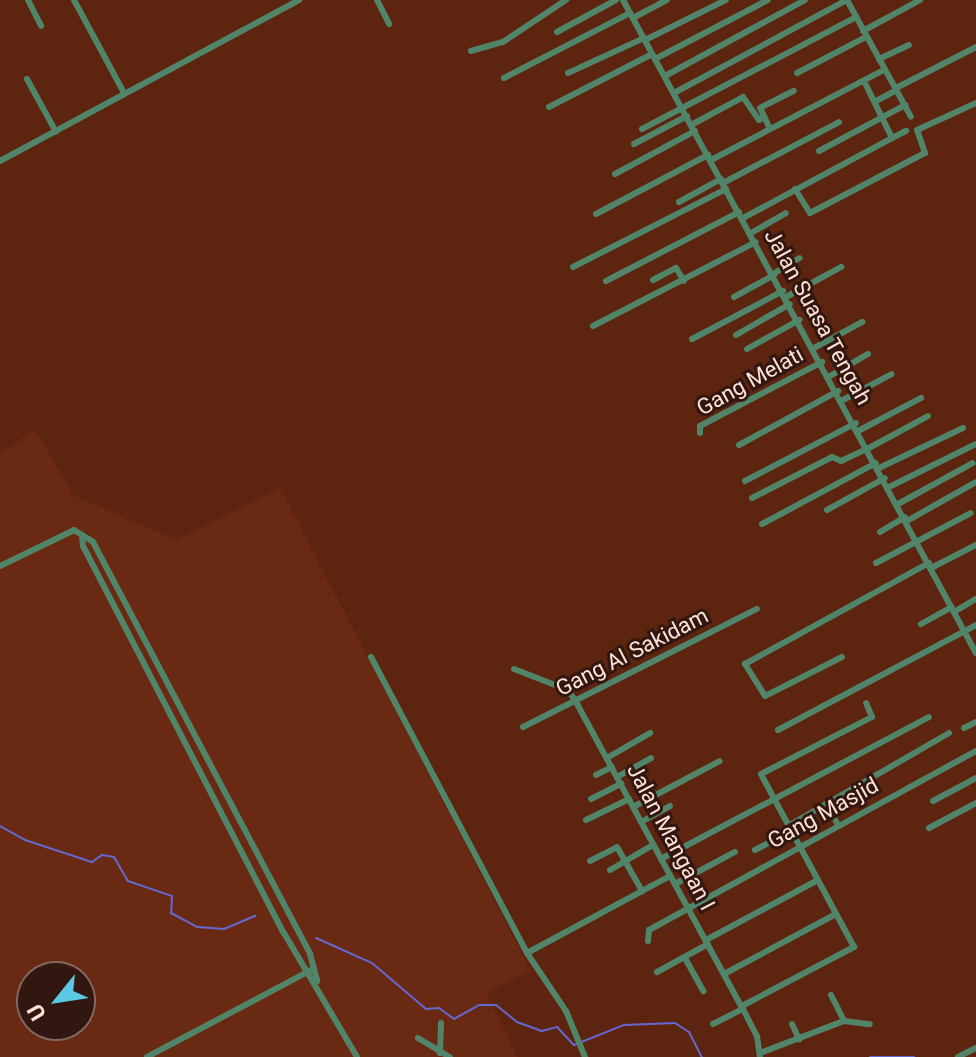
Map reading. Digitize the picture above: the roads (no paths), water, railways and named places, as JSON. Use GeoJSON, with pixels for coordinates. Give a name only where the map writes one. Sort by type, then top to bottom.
{"type":"FeatureCollection","features":[{"type":"Feature","properties":{"kind":"street"},"geometry":{"type":"LineString","coordinates":[[28,0],[41,26]]}},
{"type":"Feature","properties":{"kind":"street"},"geometry":{"type":"LineString","coordinates":[[74,0],[124,93]]}},
{"type":"Feature","properties":{"kind":"street"},"geometry":{"type":"LineString","coordinates":[[0,161],[298,0]]}},
{"type":"Feature","properties":{"kind":"street"},"geometry":{"type":"LineString","coordinates":[[377,0],[389,24]]}},
{"type":"Feature","properties":{"kind":"street"},"geometry":{"type":"LineString","coordinates":[[471,51],[503,42],[566,0]]}},
{"type":"Feature","properties":{"kind":"street"},"geometry":{"type":"LineString","coordinates":[[557,32],[616,0]]}},
{"type":"Feature","properties":{"kind":"street"},"geometry":{"type":"LineString","coordinates":[[624,3],[636,0]]}},
{"type":"Feature","properties":{"kind":"street"},"geometry":{"type":"LineString","coordinates":[[504,78],[667,0]]}},
{"type":"Feature","properties":{"kind":"street"},"geometry":{"type":"LineString","coordinates":[[568,73],[726,0]]}},
{"type":"Feature","properties":{"kind":"street"},"geometry":{"type":"LineString","coordinates":[[549,107],[768,0]]}},
{"type":"Feature","properties":{"kind":"street"},"geometry":{"type":"LineString","coordinates":[[665,76],[805,0]]}},
{"type":"Feature","properties":{"kind":"street"},"geometry":{"type":"LineString","coordinates":[[674,93],[848,2],[862,0]]}},
{"type":"Feature","properties":{"kind":"street"},"geometry":{"type":"LineString","coordinates":[[797,73],[920,0]]}},
{"type":"Feature","properties":{"kind":"street"},"geometry":{"type":"LineString","coordinates":[[848,2],[911,117]]}},
{"type":"Feature","properties":{"kind":"street","name":"Jalan Suasa Tengah"},"geometry":{"type":"LineString","coordinates":[[624,3],[860,430],[975,649]]}},
{"type":"Feature","properties":{"kind":"street"},"geometry":{"type":"LineString","coordinates":[[642,129],[856,17]]}},
{"type":"Feature","properties":{"kind":"street"},"geometry":{"type":"LineString","coordinates":[[879,59],[909,45]]}},
{"type":"Feature","properties":{"kind":"street"},"geometry":{"type":"LineString","coordinates":[[876,101],[976,47]]}},
{"type":"Feature","properties":{"kind":"street"},"geometry":{"type":"LineString","coordinates":[[596,214],[884,70]]}},
{"type":"Feature","properties":{"kind":"street"},"geometry":{"type":"LineString","coordinates":[[27,79],[56,132]]}},
{"type":"Feature","properties":{"kind":"street"},"geometry":{"type":"LineString","coordinates":[[864,81],[892,138]]}},
{"type":"Feature","properties":{"kind":"street"},"geometry":{"type":"LineString","coordinates":[[770,129],[760,108],[794,91]]}},
{"type":"Feature","properties":{"kind":"street"},"geometry":{"type":"LineString","coordinates":[[615,174],[743,97],[759,120],[764,117]]}},
{"type":"Feature","properties":{"kind":"street"},"geometry":{"type":"LineString","coordinates":[[795,189],[810,213],[925,153],[917,130],[976,103]]}},
{"type":"Feature","properties":{"kind":"street"},"geometry":{"type":"LineString","coordinates":[[819,151],[905,105]]}},
{"type":"Feature","properties":{"kind":"street"},"geometry":{"type":"LineString","coordinates":[[634,144],[687,116]]}},
{"type":"Feature","properties":{"kind":"street"},"geometry":{"type":"LineString","coordinates":[[573,267],[839,122]]}},
{"type":"Feature","properties":{"kind":"street"},"geometry":{"type":"LineString","coordinates":[[606,281],[906,131]]}},
{"type":"Feature","properties":{"kind":"street"},"geometry":{"type":"LineString","coordinates":[[679,202],[724,184]]}},
{"type":"Feature","properties":{"kind":"street"},"geometry":{"type":"LineString","coordinates":[[751,233],[786,213]]}},
{"type":"Feature","properties":{"kind":"street"},"geometry":{"type":"LineString","coordinates":[[593,326],[756,242]]}},
{"type":"Feature","properties":{"kind":"street"},"geometry":{"type":"LineString","coordinates":[[734,297],[800,258]]}},
{"type":"Feature","properties":{"kind":"street"},"geometry":{"type":"LineString","coordinates":[[692,339],[786,297],[841,267]]}},
{"type":"Feature","properties":{"kind":"street"},"geometry":{"type":"LineString","coordinates":[[653,280],[676,268],[684,281]]}},
{"type":"Feature","properties":{"kind":"street"},"geometry":{"type":"LineString","coordinates":[[736,335],[786,297]]}},
{"type":"Feature","properties":{"kind":"street"},"geometry":{"type":"LineString","coordinates":[[747,349],[799,320]]}},
{"type":"Feature","properties":{"kind":"street"},"geometry":{"type":"LineString","coordinates":[[814,348],[862,322]]}},
{"type":"Feature","properties":{"kind":"street"},"geometry":{"type":"LineString","coordinates":[[830,376],[868,354]]}},
{"type":"Feature","properties":{"kind":"street","name":"Gang Melati"},"geometry":{"type":"LineString","coordinates":[[700,433],[700,426],[822,362]]}},
{"type":"Feature","properties":{"kind":"street"},"geometry":{"type":"LineString","coordinates":[[843,400],[892,374]]}},
{"type":"Feature","properties":{"kind":"street"},"geometry":{"type":"LineString","coordinates":[[739,445],[838,391]]}},
{"type":"Feature","properties":{"kind":"street"},"geometry":{"type":"LineString","coordinates":[[860,430],[921,398]]}},
{"type":"Feature","properties":{"kind":"street"},"geometry":{"type":"LineString","coordinates":[[752,498],[832,457],[841,461],[869,448],[928,416]]}},
{"type":"Feature","properties":{"kind":"street"},"geometry":{"type":"LineString","coordinates":[[745,481],[856,423]]}},
{"type":"Feature","properties":{"kind":"street"},"geometry":{"type":"LineString","coordinates":[[762,524],[878,465],[963,428]]}},
{"type":"Feature","properties":{"kind":"street"},"geometry":{"type":"LineString","coordinates":[[889,487],[976,444]]}},
{"type":"Feature","properties":{"kind":"street"},"geometry":{"type":"LineString","coordinates":[[898,504],[973,463]]}},
{"type":"Feature","properties":{"kind":"street"},"geometry":{"type":"LineString","coordinates":[[827,510],[885,478]]}},
{"type":"Feature","properties":{"kind":"street"},"geometry":{"type":"LineString","coordinates":[[880,532],[976,482]]}},
{"type":"Feature","properties":{"kind":"street"},"geometry":{"type":"LineString","coordinates":[[876,563],[971,513]]}},
{"type":"Feature","properties":{"kind":"street"},"geometry":{"type":"LineString","coordinates":[[0,566],[71,531],[82,535],[101,555],[357,1057]]}},
{"type":"Feature","properties":{"kind":"street"},"geometry":{"type":"LineString","coordinates":[[82,535],[90,560],[284,933],[311,969]]}},
{"type":"Feature","properties":{"kind":"street"},"geometry":{"type":"LineString","coordinates":[[842,657],[765,696],[745,664],[976,545]]}},
{"type":"Feature","properties":{"kind":"street"},"geometry":{"type":"LineString","coordinates":[[921,624],[976,599]]}},
{"type":"Feature","properties":{"kind":"street","name":"Gang Al Sakidam"},"geometry":{"type":"LineString","coordinates":[[523,727],[757,609]]}},
{"type":"Feature","properties":{"kind":"street"},"geometry":{"type":"LineString","coordinates":[[778,730],[976,625]]}},
{"type":"Feature","properties":{"kind":"street"},"geometry":{"type":"LineString","coordinates":[[371,657],[527,953],[581,1043],[585,1057]]}},
{"type":"Feature","properties":{"kind":"street","name":"Jalan Mangaan I"},"geometry":{"type":"LineString","coordinates":[[514,669],[568,690],[576,702],[742,1008],[760,1055]]}},
{"type":"Feature","properties":{"kind":"street"},"geometry":{"type":"LineString","coordinates":[[713,1024],[854,947],[761,774],[872,717],[866,703]]}},
{"type":"Feature","properties":{"kind":"street"},"geometry":{"type":"LineString","coordinates":[[661,859],[929,717]]}},
{"type":"Feature","properties":{"kind":"street"},"geometry":{"type":"LineString","coordinates":[[964,728],[976,722]]}},
{"type":"Feature","properties":{"kind":"street"},"geometry":{"type":"LineString","coordinates":[[607,758],[650,733]]}},
{"type":"Feature","properties":{"kind":"street"},"geometry":{"type":"LineString","coordinates":[[755,850],[826,804],[949,733]]}},
{"type":"Feature","properties":{"kind":"street","name":"Gang Masjid"},"geometry":{"type":"LineString","coordinates":[[648,941],[649,930],[976,751]]}},
{"type":"Feature","properties":{"kind":"street"},"geometry":{"type":"LineString","coordinates":[[591,799],[651,758]]}},
{"type":"Feature","properties":{"kind":"street"},"geometry":{"type":"LineString","coordinates":[[633,807],[720,761]]}},
{"type":"Feature","properties":{"kind":"street"},"geometry":{"type":"LineString","coordinates":[[596,775],[612,767]]}},
{"type":"Feature","properties":{"kind":"street"},"geometry":{"type":"LineString","coordinates":[[933,801],[976,778]]}},
{"type":"Feature","properties":{"kind":"street"},"geometry":{"type":"LineString","coordinates":[[586,820],[629,799]]}},
{"type":"Feature","properties":{"kind":"street"},"geometry":{"type":"LineString","coordinates":[[929,828],[976,803]]}},
{"type":"Feature","properties":{"kind":"street"},"geometry":{"type":"LineString","coordinates":[[826,804],[838,825]]}},
{"type":"Feature","properties":{"kind":"street"},"geometry":{"type":"LineString","coordinates":[[641,822],[670,806]]}},
{"type":"Feature","properties":{"kind":"street"},"geometry":{"type":"LineString","coordinates":[[610,870],[653,845]]}},
{"type":"Feature","properties":{"kind":"street"},"geometry":{"type":"LineString","coordinates":[[590,861],[616,847],[642,891]]}},
{"type":"Feature","properties":{"kind":"street"},"geometry":{"type":"LineString","coordinates":[[675,884],[735,852]]}},
{"type":"Feature","properties":{"kind":"street"},"geometry":{"type":"LineString","coordinates":[[527,953],[670,876]]}},
{"type":"Feature","properties":{"kind":"street"},"geometry":{"type":"LineString","coordinates":[[657,972],[818,880]]}},
{"type":"Feature","properties":{"kind":"street"},"geometry":{"type":"LineString","coordinates":[[724,974],[836,914]]}},
{"type":"Feature","properties":{"kind":"street"},"geometry":{"type":"LineString","coordinates":[[685,958],[703,991]]}},
{"type":"Feature","properties":{"kind":"street"},"geometry":{"type":"LineString","coordinates":[[147,1057],[311,969]]}},
{"type":"Feature","properties":{"kind":"street"},"geometry":{"type":"LineString","coordinates":[[831,995],[844,1021]]}},
{"type":"Feature","properties":{"kind":"street"},"geometry":{"type":"LineString","coordinates":[[760,1055],[844,1021],[870,1024]]}},
{"type":"Feature","properties":{"kind":"street"},"geometry":{"type":"LineString","coordinates":[[440,1053],[441,1023]]}},
{"type":"Feature","properties":{"kind":"street"},"geometry":{"type":"LineString","coordinates":[[792,1024],[799,1039]]}},
{"type":"Feature","properties":{"kind":"street"},"geometry":{"type":"LineString","coordinates":[[418,1038],[450,1057]]}},
{"type":"Feature","properties":{"kind":"street"},"geometry":{"type":"LineString","coordinates":[[958,1057],[976,1048]]}},
{"type":"Feature","properties":{"kind":"waterway"},"geometry":{"type":"LineString","coordinates":[[0,826],[25,840],[92,862],[102,855],[114,857],[128,881],[172,896],[171,913],[197,927],[224,929],[255,916]]}},
{"type":"Feature","properties":{"kind":"waterway"},"geometry":{"type":"LineString","coordinates":[[316,938],[372,963],[426,1009],[439,1008],[454,1019],[479,1005],[496,1005],[517,1022],[542,1031],[557,1027],[574,1045],[624,1025],[675,1023],[689,1032],[702,1057]]}},
{"type":"Feature","properties":{"kind":"waterway"},"geometry":{"type":"LineString","coordinates":[[870,1057],[914,1057]]}}]}
